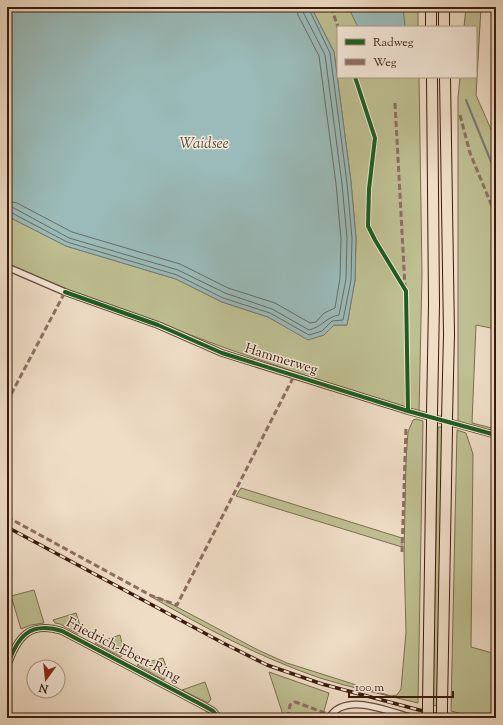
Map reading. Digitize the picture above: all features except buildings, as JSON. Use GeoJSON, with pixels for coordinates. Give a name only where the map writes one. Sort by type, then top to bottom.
{"type":"FeatureCollection","features":[{"type":"Feature","properties":{"kind":"highway"},"geometry":{"type":"LineString","coordinates":[[431,7],[431,26]]}},
{"type":"Feature","properties":{"kind":"highway"},"geometry":{"type":"LineString","coordinates":[[444,7],[444,26]]}},
{"type":"Feature","properties":{"kind":"highway"},"geometry":{"type":"LineString","coordinates":[[428,718],[434,296],[432,78]]}},
{"type":"Feature","properties":{"kind":"highway"},"geometry":{"type":"LineString","coordinates":[[442,718],[449,334],[445,78]]}},
{"type":"Feature","properties":{"kind":"street","name":"Hammerweg"},"geometry":{"type":"LineString","coordinates":[[7,267],[65,292],[158,325],[222,354],[408,411],[496,435]]}},
{"type":"Feature","properties":{"kind":"street","name":"Friedrich-Ebert-Ring"},"geometry":{"type":"LineString","coordinates":[[7,667],[16,643],[22,637],[37,628],[50,627],[62,631],[200,704],[213,711],[219,718]]}},
{"type":"Feature","properties":{"kind":"street"},"geometry":{"type":"LineString","coordinates":[[330,718],[338,708],[354,703],[413,718]]}},
{"type":"Feature","properties":{"kind":"green space"},"geometry":{"type":"Polygon","coordinates":[[[311,7],[418,7],[418,26],[337,26],[337,75],[334,52],[311,7]]]}},
{"type":"Feature","properties":{"kind":"green space"},"geometry":{"type":"Polygon","coordinates":[[[466,7],[481,7],[477,77],[477,26],[464,26],[466,7]]]}},
{"type":"Feature","properties":{"kind":"green space"},"geometry":{"type":"Polygon","coordinates":[[[337,78],[419,78],[422,274],[419,412],[397,407],[231,350],[71,291],[7,264],[7,216],[66,246],[176,279],[222,302],[268,317],[308,339],[324,335],[334,325],[347,325],[355,280],[356,238],[351,182],[337,78]]]}},
{"type":"Feature","properties":{"kind":"green space"},"geometry":{"type":"Polygon","coordinates":[[[460,78],[477,78],[476,95],[496,141],[496,329],[476,325],[472,423],[496,429],[496,435],[458,425],[458,98],[460,78]]]}},
{"type":"Feature","properties":{"kind":"green space"},"geometry":{"type":"Polygon","coordinates":[[[416,419],[423,421],[418,703],[344,685],[298,670],[233,641],[150,596],[160,598],[258,650],[287,663],[391,696],[397,695],[401,689],[406,632],[404,554],[406,460],[408,432],[413,420],[416,419]]]}},
{"type":"Feature","properties":{"kind":"green space"},"geometry":{"type":"Polygon","coordinates":[[[438,427],[442,427],[437,706],[433,705],[438,427]]]}},
{"type":"Feature","properties":{"kind":"green space"},"geometry":{"type":"Polygon","coordinates":[[[457,430],[466,433],[473,454],[471,647],[496,654],[496,718],[478,718],[451,711],[457,430]]]}},
{"type":"Feature","properties":{"kind":"green space"},"geometry":{"type":"Polygon","coordinates":[[[241,488],[402,538],[402,547],[236,496],[241,488]]]}},
{"type":"Feature","properties":{"kind":"green space"},"geometry":{"type":"Polygon","coordinates":[[[34,590],[44,623],[31,625],[21,629],[11,596],[34,590]]]}},
{"type":"Feature","properties":{"kind":"green space"},"geometry":{"type":"Polygon","coordinates":[[[76,613],[81,628],[78,634],[60,624],[55,623],[53,620],[76,613]]]}},
{"type":"Feature","properties":{"kind":"green space"},"geometry":{"type":"Polygon","coordinates":[[[120,635],[124,651],[121,657],[95,643],[120,635]]]}},
{"type":"Feature","properties":{"kind":"green space"},"geometry":{"type":"Polygon","coordinates":[[[163,658],[168,672],[164,680],[137,665],[163,658]]]}},
{"type":"Feature","properties":{"kind":"green space"},"geometry":{"type":"Polygon","coordinates":[[[269,672],[329,693],[322,718],[284,718],[269,672]]]}},
{"type":"Feature","properties":{"kind":"green space"},"geometry":{"type":"Polygon","coordinates":[[[205,682],[211,699],[208,703],[182,690],[205,682]]]}},
{"type":"Feature","properties":{"kind":"water","name":"Waidsee"},"geometry":{"type":"Polygon","coordinates":[[[7,7],[311,7],[334,52],[351,182],[356,238],[355,280],[347,325],[334,325],[324,335],[308,340],[268,317],[222,302],[176,279],[66,246],[7,216],[7,7]]]}},
{"type":"Feature","properties":{"kind":"water"},"geometry":{"type":"Polygon","coordinates":[[[348,7],[403,7],[405,26],[358,26],[348,7]]]}},
{"type":"Feature","properties":{"kind":"waterway"},"geometry":{"type":"LineString","coordinates":[[466,100],[496,174]]}},
{"type":"Feature","properties":{"kind":"railway"},"geometry":{"type":"LineString","coordinates":[[7,527],[267,665],[322,684],[449,718]]}},
{"type":"Feature","properties":{"kind":"marked path"},"geometry":{"type":"LineString","coordinates":[[331,7],[338,26]]}},
{"type":"Feature","properties":{"kind":"marked path"},"geometry":{"type":"LineString","coordinates":[[395,103],[405,287]]}},
{"type":"Feature","properties":{"kind":"marked path"},"geometry":{"type":"LineString","coordinates":[[460,115],[470,153],[496,216]]}},
{"type":"Feature","properties":{"kind":"marked path"},"geometry":{"type":"LineString","coordinates":[[7,402],[65,292]]}},
{"type":"Feature","properties":{"kind":"marked path"},"geometry":{"type":"LineString","coordinates":[[7,517],[152,596],[177,605],[294,376]]}},
{"type":"Feature","properties":{"kind":"marked path"},"geometry":{"type":"LineString","coordinates":[[402,552],[406,428]]}},
{"type":"Feature","properties":{"kind":"marked path"},"geometry":{"type":"LineString","coordinates":[[288,718],[290,705],[295,702],[331,715]]}},
{"type":"Feature","properties":{"kind":"cycle path"},"geometry":{"type":"LineString","coordinates":[[355,78],[375,138],[369,189],[368,226],[406,291],[408,411]]}},
{"type":"Feature","properties":{"kind":"cycle path"},"geometry":{"type":"LineString","coordinates":[[65,292],[158,325],[222,353],[408,411],[496,435]]}},
{"type":"Feature","properties":{"kind":"cycle path"},"geometry":{"type":"LineString","coordinates":[[7,667],[15,647],[26,634],[41,628],[51,628],[62,631],[206,707],[213,711],[219,718]]}}]}
